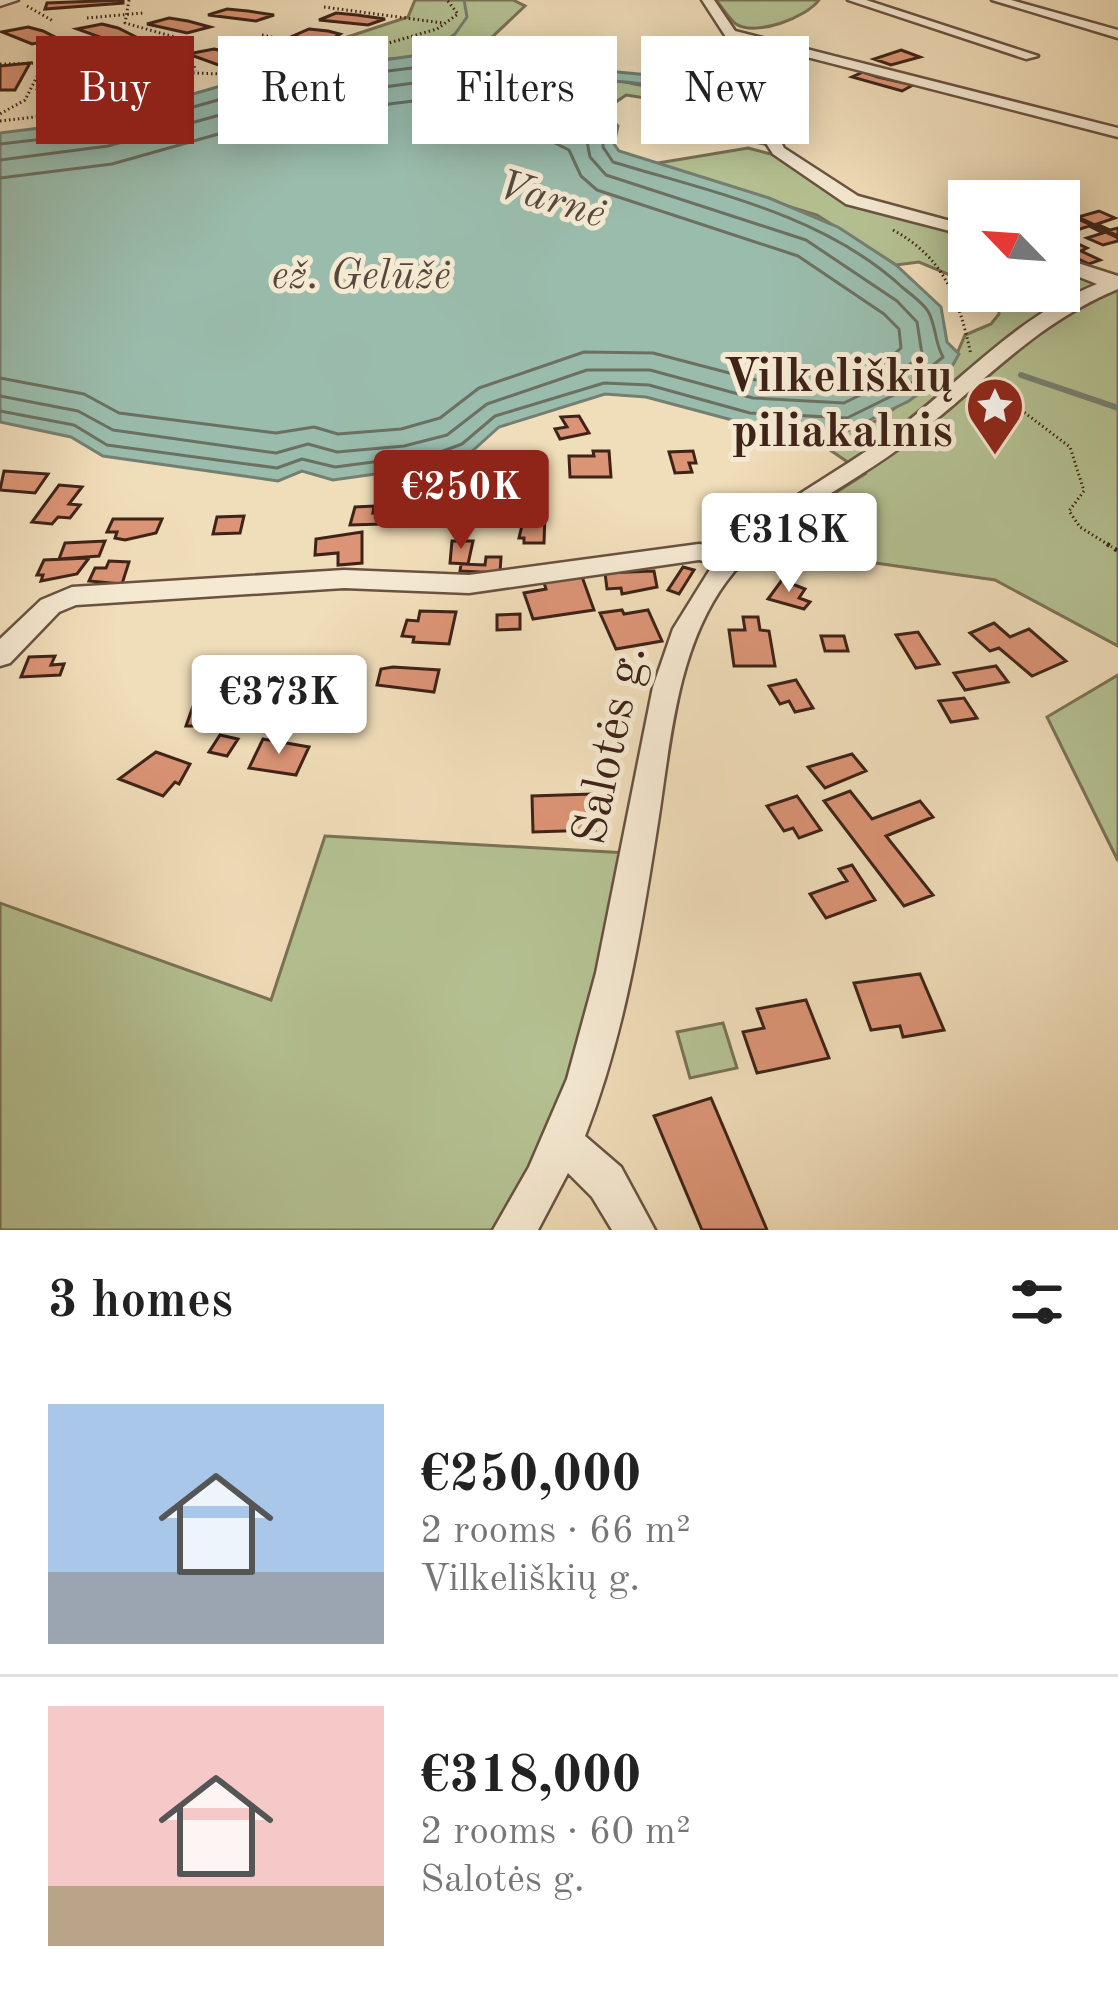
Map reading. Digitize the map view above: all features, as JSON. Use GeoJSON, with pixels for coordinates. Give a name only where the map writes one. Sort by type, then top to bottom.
{"type":"FeatureCollection","features":[{"type":"Feature","properties":{"kind":"street"},"geometry":{"type":"LineString","coordinates":[[0,2],[15,0]]}},
{"type":"Feature","properties":{"kind":"street"},"geometry":{"type":"LineString","coordinates":[[708,0],[774,100],[775,148],[852,200],[948,225]]}},
{"type":"Feature","properties":{"kind":"street"},"geometry":{"type":"LineString","coordinates":[[854,0],[1031,56]]}},
{"type":"Feature","properties":{"kind":"street"},"geometry":{"type":"LineString","coordinates":[[998,0],[1118,34]]}},
{"type":"Feature","properties":{"kind":"street"},"geometry":{"type":"LineString","coordinates":[[735,35],[1118,133]]}},
{"type":"Feature","properties":{"kind":"street"},"geometry":{"type":"LineString","coordinates":[[1080,270],[1116,283]]}},
{"type":"Feature","properties":{"kind":"street","name":"Salotės g."},"geometry":{"type":"LineString","coordinates":[[514,1230],[564,1146],[605,1024],[671,669],[698,603],[732,557],[904,434],[1036,320],[1116,283]]}},
{"type":"Feature","properties":{"kind":"street"},"geometry":{"type":"LineString","coordinates":[[0,656],[60,598],[84,594],[344,579],[470,584],[699,552],[732,557]]}},
{"type":"Feature","properties":{"kind":"street"},"geometry":{"type":"LineString","coordinates":[[564,1146],[590,1160],[604,1176],[634,1230]]}},
{"type":"Feature","properties":{"kind":"path"},"geometry":{"type":"LineString","coordinates":[[15,0],[53,21]]}},
{"type":"Feature","properties":{"kind":"path"},"geometry":{"type":"LineString","coordinates":[[129,0],[125,23],[178,38],[178,56],[194,65],[195,71],[218,72]]}},
{"type":"Feature","properties":{"kind":"path"},"geometry":{"type":"LineString","coordinates":[[388,44],[448,24],[458,14],[447,0]]}},
{"type":"Feature","properties":{"kind":"path"},"geometry":{"type":"LineString","coordinates":[[324,8],[448,24]]}},
{"type":"Feature","properties":{"kind":"path"},"geometry":{"type":"LineString","coordinates":[[87,19],[143,13]]}},
{"type":"Feature","properties":{"kind":"path"},"geometry":{"type":"LineString","coordinates":[[262,35],[267,36]]}},
{"type":"Feature","properties":{"kind":"path"},"geometry":{"type":"LineString","coordinates":[[0,64],[44,63],[26,100],[0,114]]}},
{"type":"Feature","properties":{"kind":"path"},"geometry":{"type":"LineString","coordinates":[[46,76],[69,85],[70,88],[36,95],[46,76]]}},
{"type":"Feature","properties":{"kind":"path"},"geometry":{"type":"LineString","coordinates":[[0,121],[36,119]]}},
{"type":"Feature","properties":{"kind":"path"},"geometry":{"type":"LineString","coordinates":[[852,200],[886,227],[933,252],[958,303],[974,372],[1070,447],[1084,491],[1069,511],[1080,527],[1118,551]]}},
{"type":"Feature","properties":{"kind":"green space"},"geometry":{"type":"Polygon","coordinates":[[[415,0],[513,0],[525,6],[493,36],[412,36],[412,58],[388,59],[388,36],[350,36],[408,17],[415,0]]]}},
{"type":"Feature","properties":{"kind":"green space"},"geometry":{"type":"Polygon","coordinates":[[[716,0],[819,0],[793,18],[756,28],[736,24],[716,0]]]}},
{"type":"Feature","properties":{"kind":"green space"},"geometry":{"type":"Polygon","coordinates":[[[617,81],[641,86],[641,97],[626,95],[617,101],[617,81]]]}},
{"type":"Feature","properties":{"kind":"green space"},"geometry":{"type":"Polygon","coordinates":[[[748,148],[782,157],[848,203],[948,229],[948,274],[919,262],[896,265],[817,215],[652,164],[748,148]]]}},
{"type":"Feature","properties":{"kind":"green space"},"geometry":{"type":"Polygon","coordinates":[[[1080,273],[1118,287],[1118,646],[995,580],[805,553],[780,538],[799,516],[865,474],[801,430],[849,430],[876,421],[950,370],[965,335],[991,324],[999,314],[1080,312],[1080,273]]]}},
{"type":"Feature","properties":{"kind":"green space"},"geometry":{"type":"Polygon","coordinates":[[[1118,675],[1118,861],[1047,717],[1118,675]]]}},
{"type":"Feature","properties":{"kind":"green space"},"geometry":{"type":"Polygon","coordinates":[[[325,836],[627,853],[577,1077],[500,1230],[0,1230],[0,903],[271,1000],[325,836]]]}},
{"type":"Feature","properties":{"kind":"green space"},"geometry":{"type":"Polygon","coordinates":[[[723,1023],[737,1068],[690,1078],[677,1032],[723,1023]]]}},
{"type":"Feature","properties":{"kind":"water","name":"ež. Gelūžė"},"geometry":{"type":"Polygon","coordinates":[[[412,56],[412,144],[614,144],[619,151],[769,198],[838,227],[896,265],[941,307],[947,342],[959,354],[950,370],[909,401],[849,430],[747,424],[646,397],[605,394],[499,427],[470,453],[439,465],[333,480],[302,471],[278,481],[103,456],[71,437],[0,422],[0,133],[36,128],[36,144],[194,144],[194,94],[218,87],[218,144],[388,144],[388,59],[412,56]]]}},
{"type":"Feature","properties":{"kind":"water","name":"ež. Gelūžė"},"geometry":{"type":"Polygon","coordinates":[[[617,72],[641,74],[641,84],[617,82],[617,72]]]}},
{"type":"Feature","properties":{"kind":"building"},"geometry":{"type":"Polygon","coordinates":[[[47,3],[123,3],[45,9],[47,3]]]}},
{"type":"Feature","properties":{"kind":"building"},"geometry":{"type":"Polygon","coordinates":[[[227,9],[274,15],[256,21],[208,15],[227,9]]]}},
{"type":"Feature","properties":{"kind":"building"},"geometry":{"type":"Polygon","coordinates":[[[336,13],[385,19],[368,25],[319,20],[336,13]]]}},
{"type":"Feature","properties":{"kind":"building"},"geometry":{"type":"Polygon","coordinates":[[[169,18],[210,27],[187,33],[147,24],[169,18]]]}},
{"type":"Feature","properties":{"kind":"building"},"geometry":{"type":"Polygon","coordinates":[[[102,24],[134,36],[97,36],[77,29],[102,24]]]}},
{"type":"Feature","properties":{"kind":"building"},"geometry":{"type":"Polygon","coordinates":[[[28,27],[53,36],[36,36],[32,44],[2,32],[28,27]]]}},
{"type":"Feature","properties":{"kind":"building"},"geometry":{"type":"Polygon","coordinates":[[[309,29],[340,34],[337,36],[293,36],[309,29]]]}},
{"type":"Feature","properties":{"kind":"building"},"geometry":{"type":"Polygon","coordinates":[[[218,50],[218,65],[194,56],[218,50]]]}},
{"type":"Feature","properties":{"kind":"building"},"geometry":{"type":"Polygon","coordinates":[[[901,50],[920,57],[891,65],[874,59],[901,50]]]}},
{"type":"Feature","properties":{"kind":"building"},"geometry":{"type":"Polygon","coordinates":[[[30,63],[15,90],[0,90],[0,66],[30,63]]]}},
{"type":"Feature","properties":{"kind":"building"},"geometry":{"type":"Polygon","coordinates":[[[863,72],[913,85],[902,91],[852,77],[863,72]]]}},
{"type":"Feature","properties":{"kind":"building"},"geometry":{"type":"Polygon","coordinates":[[[1099,211],[1115,218],[1097,224],[1118,228],[1118,236],[1080,218],[1099,211]]]}},
{"type":"Feature","properties":{"kind":"building"},"geometry":{"type":"Polygon","coordinates":[[[1080,220],[1118,241],[1103,245],[1087,238],[1103,233],[1089,226],[1080,229],[1080,220]]]}},
{"type":"Feature","properties":{"kind":"building"},"geometry":{"type":"Polygon","coordinates":[[[1080,245],[1087,248],[1081,251],[1100,260],[1089,264],[1080,260],[1080,245]]]}},
{"type":"Feature","properties":{"kind":"building"},"geometry":{"type":"Polygon","coordinates":[[[579,416],[589,433],[560,439],[555,429],[567,427],[561,417],[579,416]]]}},
{"type":"Feature","properties":{"kind":"building"},"geometry":{"type":"Polygon","coordinates":[[[593,451],[609,451],[611,477],[570,477],[569,456],[594,456],[593,451]]]}},
{"type":"Feature","properties":{"kind":"building"},"geometry":{"type":"Polygon","coordinates":[[[693,451],[692,472],[675,473],[669,452],[693,451]]]}},
{"type":"Feature","properties":{"kind":"building"},"geometry":{"type":"Polygon","coordinates":[[[4,471],[48,474],[35,493],[0,490],[4,471]]]}},
{"type":"Feature","properties":{"kind":"building"},"geometry":{"type":"Polygon","coordinates":[[[494,484],[497,501],[491,506],[457,508],[455,487],[494,484]]]}},
{"type":"Feature","properties":{"kind":"building"},"geometry":{"type":"Polygon","coordinates":[[[59,485],[82,487],[69,504],[80,505],[70,518],[58,517],[52,524],[32,522],[59,485]]]}},
{"type":"Feature","properties":{"kind":"building"},"geometry":{"type":"Polygon","coordinates":[[[413,490],[417,511],[395,513],[390,492],[413,490]]]}},
{"type":"Feature","properties":{"kind":"building"},"geometry":{"type":"Polygon","coordinates":[[[374,506],[373,513],[382,512],[382,524],[350,525],[355,507],[374,506]]]}},
{"type":"Feature","properties":{"kind":"building"},"geometry":{"type":"Polygon","coordinates":[[[545,512],[544,543],[524,543],[519,538],[525,513],[545,512]]]}},
{"type":"Feature","properties":{"kind":"building"},"geometry":{"type":"Polygon","coordinates":[[[244,516],[240,533],[213,534],[217,517],[244,516]]]}},
{"type":"Feature","properties":{"kind":"building"},"geometry":{"type":"Polygon","coordinates":[[[113,519],[162,519],[156,533],[125,540],[115,538],[117,532],[107,532],[113,519]]]}},
{"type":"Feature","properties":{"kind":"building"},"geometry":{"type":"Polygon","coordinates":[[[362,532],[362,563],[338,565],[338,553],[315,555],[316,539],[362,532]]]}},
{"type":"Feature","properties":{"kind":"building"},"geometry":{"type":"Polygon","coordinates":[[[105,541],[99,556],[59,559],[65,543],[105,541]]]}},
{"type":"Feature","properties":{"kind":"building"},"geometry":{"type":"Polygon","coordinates":[[[452,541],[473,541],[468,564],[450,563],[452,541]]]}},
{"type":"Feature","properties":{"kind":"building"},"geometry":{"type":"Polygon","coordinates":[[[486,557],[501,557],[500,573],[460,571],[461,564],[485,565],[486,557]]]}},
{"type":"Feature","properties":{"kind":"building"},"geometry":{"type":"Polygon","coordinates":[[[89,558],[77,574],[41,581],[43,575],[37,575],[44,560],[89,558]]]}},
{"type":"Feature","properties":{"kind":"building"},"geometry":{"type":"Polygon","coordinates":[[[109,561],[129,562],[122,584],[89,581],[95,568],[106,568],[109,561]]]}},
{"type":"Feature","properties":{"kind":"building"},"geometry":{"type":"Polygon","coordinates":[[[683,567],[694,570],[679,594],[668,590],[683,567]]]}},
{"type":"Feature","properties":{"kind":"building"},"geometry":{"type":"Polygon","coordinates":[[[654,571],[657,587],[622,594],[621,588],[607,589],[605,573],[654,571]]]}},
{"type":"Feature","properties":{"kind":"building"},"geometry":{"type":"Polygon","coordinates":[[[581,574],[594,610],[533,619],[524,593],[546,589],[543,580],[581,574]]]}},
{"type":"Feature","properties":{"kind":"building"},"geometry":{"type":"Polygon","coordinates":[[[782,580],[805,589],[799,598],[810,602],[804,609],[768,599],[782,580]]]}},
{"type":"Feature","properties":{"kind":"building"},"geometry":{"type":"Polygon","coordinates":[[[622,610],[624,614],[648,610],[662,641],[616,649],[600,613],[622,610]]]}},
{"type":"Feature","properties":{"kind":"building"},"geometry":{"type":"Polygon","coordinates":[[[420,611],[456,612],[449,644],[413,642],[414,637],[402,636],[407,620],[418,621],[420,611]]]}},
{"type":"Feature","properties":{"kind":"building"},"geometry":{"type":"Polygon","coordinates":[[[520,614],[520,629],[497,630],[497,615],[520,614]]]}},
{"type":"Feature","properties":{"kind":"building"},"geometry":{"type":"Polygon","coordinates":[[[743,617],[758,617],[760,630],[769,631],[775,666],[734,666],[729,630],[745,630],[743,617]]]}},
{"type":"Feature","properties":{"kind":"building"},"geometry":{"type":"Polygon","coordinates":[[[994,623],[1010,637],[1029,629],[1066,661],[1032,676],[999,648],[990,651],[970,633],[994,623]]]}},
{"type":"Feature","properties":{"kind":"building"},"geometry":{"type":"Polygon","coordinates":[[[918,632],[939,664],[916,668],[896,635],[918,632]]]}},
{"type":"Feature","properties":{"kind":"building"},"geometry":{"type":"Polygon","coordinates":[[[821,636],[844,636],[848,651],[825,651],[821,636]]]}},
{"type":"Feature","properties":{"kind":"building"},"geometry":{"type":"Polygon","coordinates":[[[55,656],[51,665],[64,664],[60,675],[21,677],[29,657],[55,656]]]}},
{"type":"Feature","properties":{"kind":"building"},"geometry":{"type":"Polygon","coordinates":[[[996,666],[1008,682],[965,690],[954,673],[996,666]]]}},
{"type":"Feature","properties":{"kind":"building"},"geometry":{"type":"Polygon","coordinates":[[[381,669],[439,670],[434,692],[377,685],[381,669]]]}},
{"type":"Feature","properties":{"kind":"building"},"geometry":{"type":"Polygon","coordinates":[[[796,680],[813,708],[795,712],[789,701],[780,704],[769,686],[796,680]]]}},
{"type":"Feature","properties":{"kind":"building"},"geometry":{"type":"Polygon","coordinates":[[[198,692],[227,693],[221,711],[205,711],[200,726],[186,726],[198,692]]]}},
{"type":"Feature","properties":{"kind":"building"},"geometry":{"type":"Polygon","coordinates":[[[964,698],[977,718],[951,722],[939,701],[964,698]]]}},
{"type":"Feature","properties":{"kind":"building"},"geometry":{"type":"Polygon","coordinates":[[[220,735],[238,739],[227,756],[209,752],[220,735]]]}},
{"type":"Feature","properties":{"kind":"building"},"geometry":{"type":"Polygon","coordinates":[[[263,739],[309,747],[296,775],[249,768],[263,739]]]}},
{"type":"Feature","properties":{"kind":"building"},"geometry":{"type":"Polygon","coordinates":[[[156,752],[190,764],[179,784],[175,782],[163,796],[119,779],[156,752]]]}},
{"type":"Feature","properties":{"kind":"building"},"geometry":{"type":"Polygon","coordinates":[[[852,754],[866,771],[825,788],[808,767],[852,754]]]}},
{"type":"Feature","properties":{"kind":"building"},"geometry":{"type":"Polygon","coordinates":[[[850,791],[872,819],[920,801],[933,817],[886,836],[933,895],[904,906],[824,801],[850,791]]]}},
{"type":"Feature","properties":{"kind":"building"},"geometry":{"type":"Polygon","coordinates":[[[592,794],[595,830],[533,832],[532,796],[592,794]]]}},
{"type":"Feature","properties":{"kind":"building"},"geometry":{"type":"Polygon","coordinates":[[[797,796],[821,830],[799,838],[793,828],[784,831],[767,806],[797,796]]]}},
{"type":"Feature","properties":{"kind":"building"},"geometry":{"type":"Polygon","coordinates":[[[852,865],[875,900],[826,918],[810,894],[847,881],[839,869],[852,865]]]}},
{"type":"Feature","properties":{"kind":"building"},"geometry":{"type":"Polygon","coordinates":[[[920,974],[944,1030],[903,1037],[900,1026],[871,1030],[854,983],[920,974]]]}},
{"type":"Feature","properties":{"kind":"building"},"geometry":{"type":"Polygon","coordinates":[[[806,1000],[829,1058],[757,1073],[743,1032],[764,1028],[757,1009],[806,1000]]]}},
{"type":"Feature","properties":{"kind":"building"},"geometry":{"type":"Polygon","coordinates":[[[711,1098],[767,1230],[702,1230],[654,1116],[711,1098]]]}},
{"type":"Feature","properties":{"kind":"waterway","name":"Varnė"},"geometry":{"type":"LineString","coordinates":[[452,36],[467,17],[464,0]]}},
{"type":"Feature","properties":{"kind":"waterway"},"geometry":{"type":"LineString","coordinates":[[1021,375],[1118,408]]}},
{"type":"Feature","properties":{"kind":"place","name":"Vilkeliškių piliakalnis"},"geometry":{"type":"Point","coordinates":[995,457]}}]}
